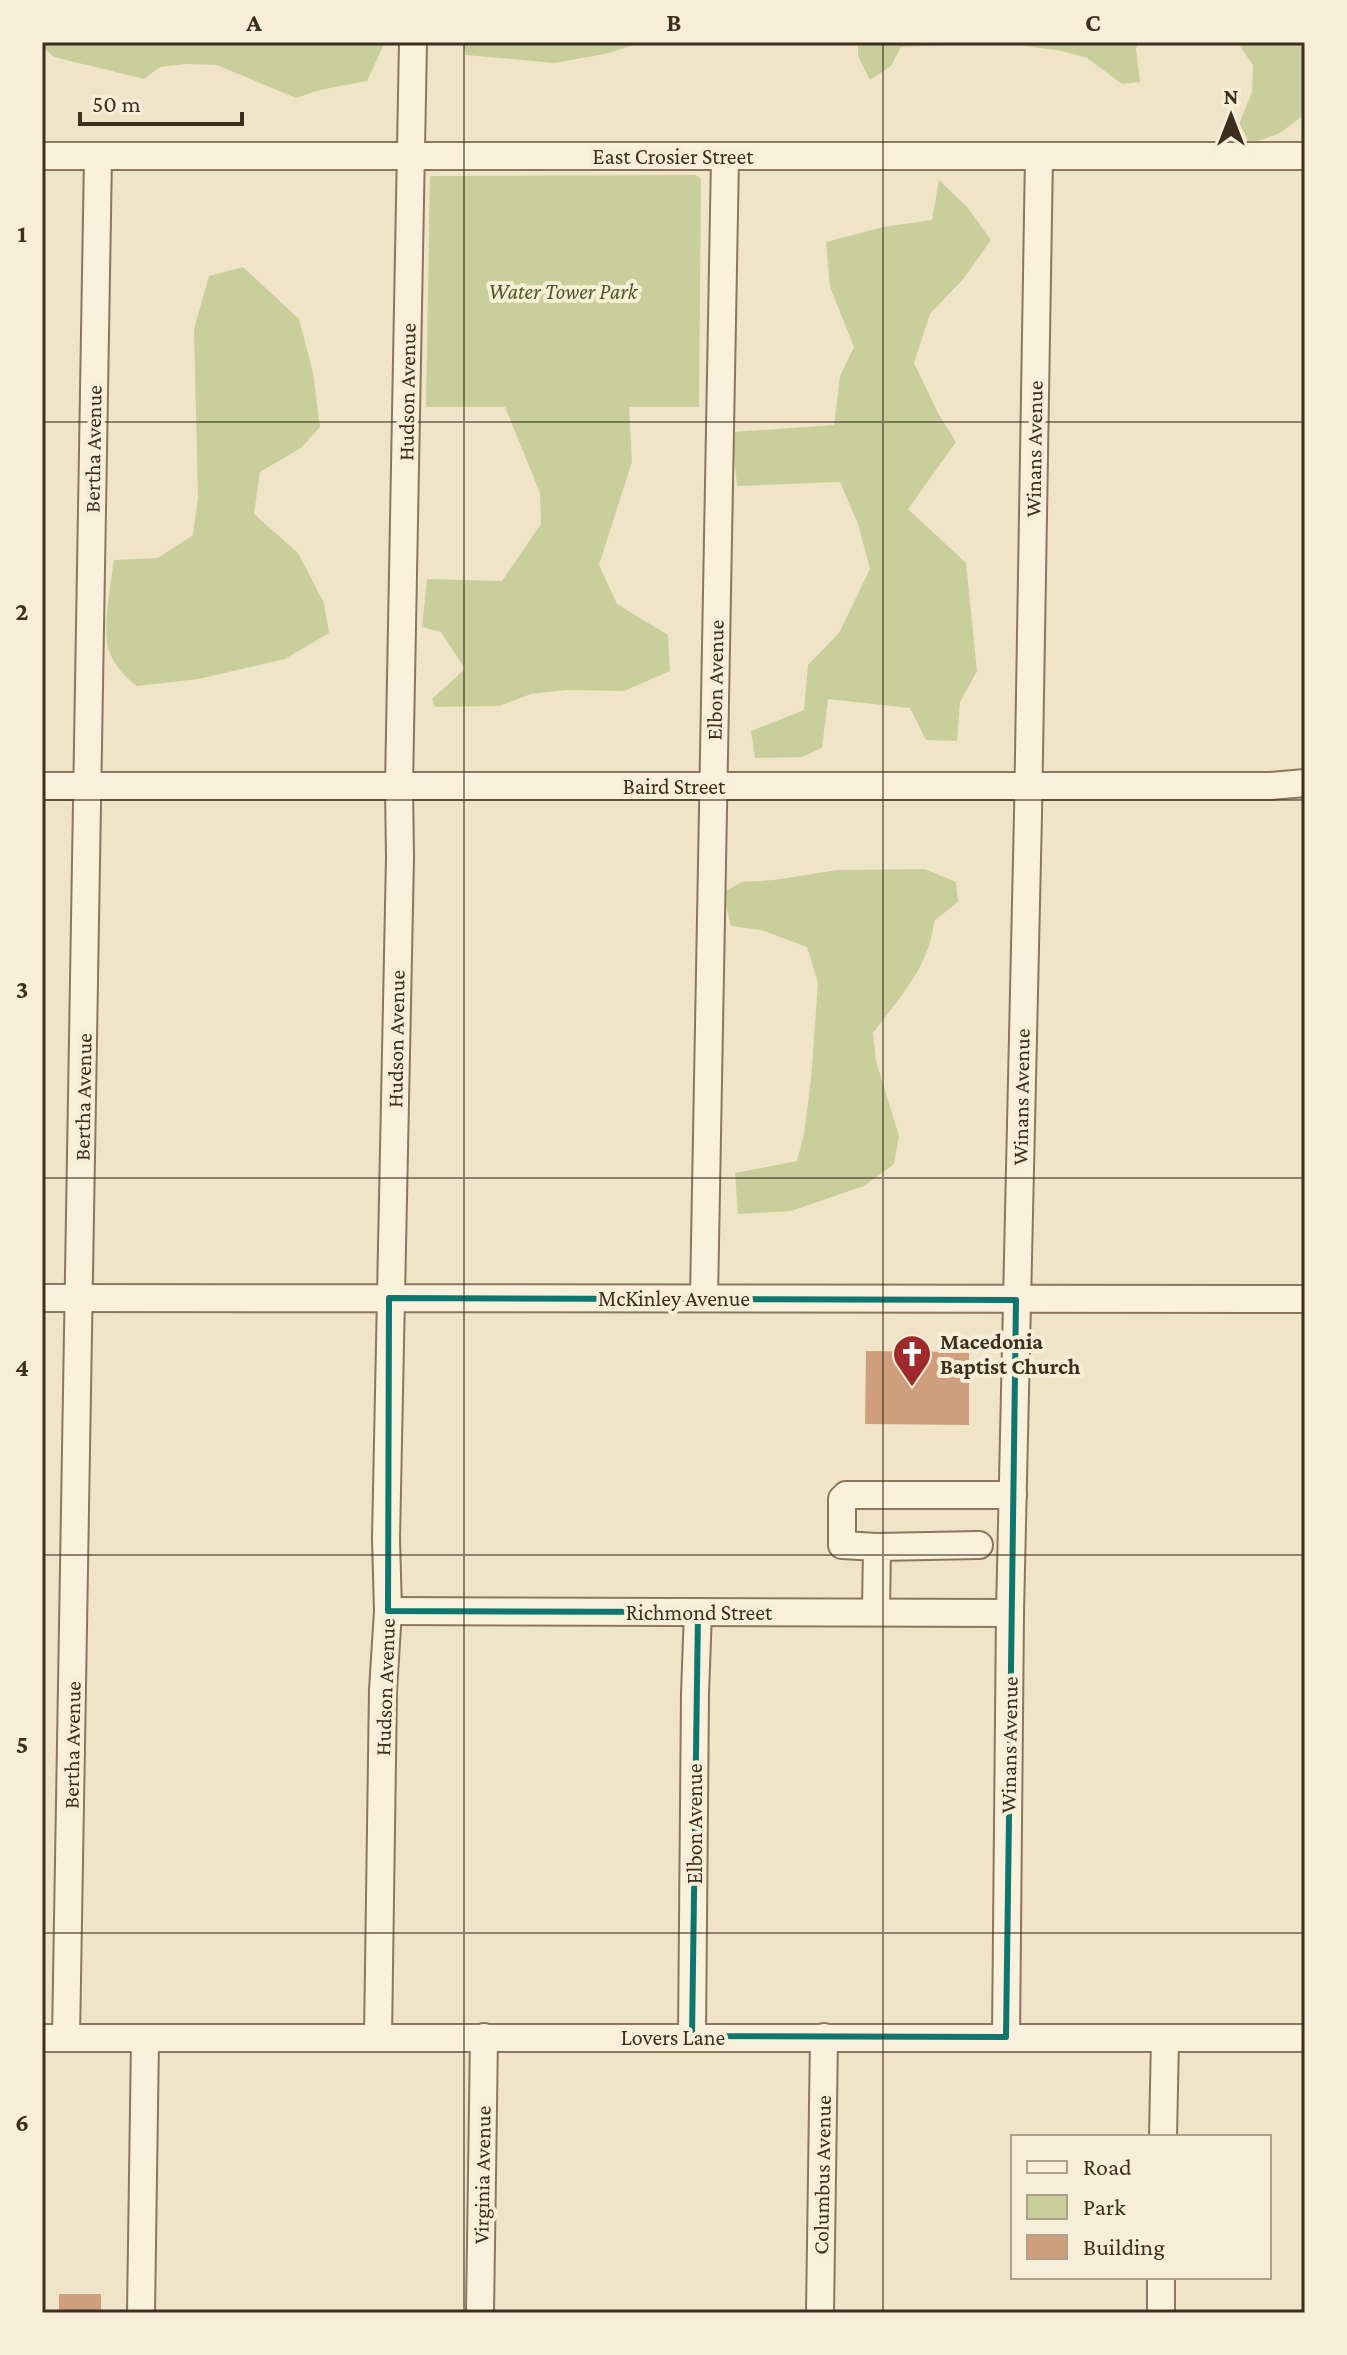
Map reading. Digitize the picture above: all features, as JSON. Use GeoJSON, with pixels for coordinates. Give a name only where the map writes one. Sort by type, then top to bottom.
{"type":"FeatureCollection","features":[{"type":"Feature","properties":{"kind":"street","name":"Hudson Avenue"},"geometry":{"type":"LineString","coordinates":[[378,2037],[383,1690],[388,1611],[389,1298],[400,858],[413,42]]}},
{"type":"Feature","properties":{"kind":"street","name":"East Crosier Street"},"geometry":{"type":"LineString","coordinates":[[42,156],[1305,156]]}},
{"type":"Feature","properties":{"kind":"street","name":"Winans Avenue"},"geometry":{"type":"LineString","coordinates":[[1006,2037],[1010,1613],[1039,156]]}},
{"type":"Feature","properties":{"kind":"street","name":"Bertha Avenue"},"geometry":{"type":"LineString","coordinates":[[54,2038],[80,1298],[98,157]]}},
{"type":"Feature","properties":{"kind":"street","name":"Elbon Avenue"},"geometry":{"type":"LineString","coordinates":[[704,1298],[725,158]]}},
{"type":"Feature","properties":{"kind":"street","name":"Baird Street"},"geometry":{"type":"LineString","coordinates":[[42,786],[712,787],[1305,783]]}},
{"type":"Feature","properties":{"kind":"street","name":"McKinley Avenue"},"geometry":{"type":"LineString","coordinates":[[42,1298],[1305,1299]]}},
{"type":"Feature","properties":{"kind":"street"},"geometry":{"type":"LineString","coordinates":[[979,1545],[842,1545],[842,1499],[846,1495],[1013,1495]]}},
{"type":"Feature","properties":{"kind":"street"},"geometry":{"type":"LineString","coordinates":[[876,1612],[877,1547]]}},
{"type":"Feature","properties":{"kind":"street","name":"Richmond Street"},"geometry":{"type":"LineString","coordinates":[[388,1611],[1010,1613]]}},
{"type":"Feature","properties":{"kind":"street","name":"Elbon Avenue"},"geometry":{"type":"LineString","coordinates":[[692,2036],[698,1612]]}},
{"type":"Feature","properties":{"kind":"street","name":"Virginia Avenue"},"geometry":{"type":"LineString","coordinates":[[480,2313],[484,2037]]}},
{"type":"Feature","properties":{"kind":"street","name":"Columbus Avenue"},"geometry":{"type":"LineString","coordinates":[[820,2313],[824,2037]]}},
{"type":"Feature","properties":{"kind":"street","name":"Lovers Lane"},"geometry":{"type":"LineString","coordinates":[[54,2038],[1305,2038]]}},
{"type":"Feature","properties":{"kind":"street"},"geometry":{"type":"LineString","coordinates":[[1163,2135],[1165,2038]]}},
{"type":"Feature","properties":{"kind":"street"},"geometry":{"type":"LineString","coordinates":[[141,2313],[145,2039]]}},
{"type":"Feature","properties":{"kind":"street"},"geometry":{"type":"LineString","coordinates":[[1161,2279],[1161,2313]]}},
{"type":"Feature","properties":{"kind":"highlighted area"},"geometry":{"type":"Polygon","coordinates":[[[389,1298],[1016,1300],[1006,2037],[692,2036],[698,1612],[388,1611],[389,1298]]]}},
{"type":"Feature","properties":{"kind":"green space"},"geometry":{"type":"Polygon","coordinates":[[[42,42],[385,42],[367,81],[296,98],[217,65],[160,67],[144,79],[54,57],[42,47],[42,42]]]}},
{"type":"Feature","properties":{"kind":"green space"},"geometry":{"type":"Polygon","coordinates":[[[462,42],[644,42],[605,54],[554,63],[466,55],[462,42]]]}},
{"type":"Feature","properties":{"kind":"green space"},"geometry":{"type":"Polygon","coordinates":[[[858,42],[1138,42],[1140,82],[1122,84],[1087,58],[1062,51],[1003,43],[901,47],[891,66],[870,80],[858,56],[858,42]]]}},
{"type":"Feature","properties":{"kind":"green space"},"geometry":{"type":"Polygon","coordinates":[[[1237,42],[1301,42],[1305,114],[1280,133],[1250,144],[1239,124],[1252,92],[1253,65],[1237,42]]]}},
{"type":"Feature","properties":{"kind":"green space","name":"Water Tower Park"},"geometry":{"type":"Polygon","coordinates":[[[696,175],[701,179],[699,407],[629,407],[632,462],[599,565],[617,604],[668,635],[670,671],[624,691],[566,690],[531,694],[499,706],[435,707],[432,699],[465,669],[441,632],[422,627],[427,579],[502,581],[541,524],[540,493],[505,407],[426,407],[430,176],[696,175]]]}},
{"type":"Feature","properties":{"kind":"green space"},"geometry":{"type":"Polygon","coordinates":[[[939,180],[968,208],[991,240],[964,278],[930,314],[914,363],[956,442],[908,509],[966,563],[977,671],[960,702],[957,741],[926,740],[910,708],[828,699],[822,748],[802,757],[755,758],[751,731],[804,710],[808,665],[839,633],[870,569],[858,524],[840,482],[737,486],[732,432],[834,425],[840,376],[854,347],[830,287],[826,242],[883,227],[932,220],[939,180]]]}},
{"type":"Feature","properties":{"kind":"green space"},"geometry":{"type":"Polygon","coordinates":[[[243,267],[299,319],[313,373],[320,427],[301,448],[260,472],[254,514],[298,553],[324,603],[329,633],[285,659],[198,679],[137,686],[117,666],[107,643],[114,560],[158,558],[193,535],[198,497],[194,329],[209,276],[243,267]]]}},
{"type":"Feature","properties":{"kind":"green space"},"geometry":{"type":"Polygon","coordinates":[[[925,869],[956,882],[958,902],[934,921],[920,967],[873,1033],[876,1061],[899,1136],[894,1164],[864,1186],[791,1211],[738,1214],[735,1173],[797,1161],[811,1079],[818,983],[807,947],[761,930],[731,926],[723,892],[742,882],[837,870],[925,869]]]}},
{"type":"Feature","properties":{"kind":"building"},"geometry":{"type":"Polygon","coordinates":[[[866,1351],[969,1352],[969,1425],[865,1424],[866,1351]]]}},
{"type":"Feature","properties":{"kind":"building"},"geometry":{"type":"Polygon","coordinates":[[[59,2294],[101,2294],[101,2313],[59,2313],[59,2294]]]}},
{"type":"Feature","properties":{"kind":"place","name":"Macedonia Baptist Church"},"geometry":{"type":"Point","coordinates":[912,1388]}}]}
